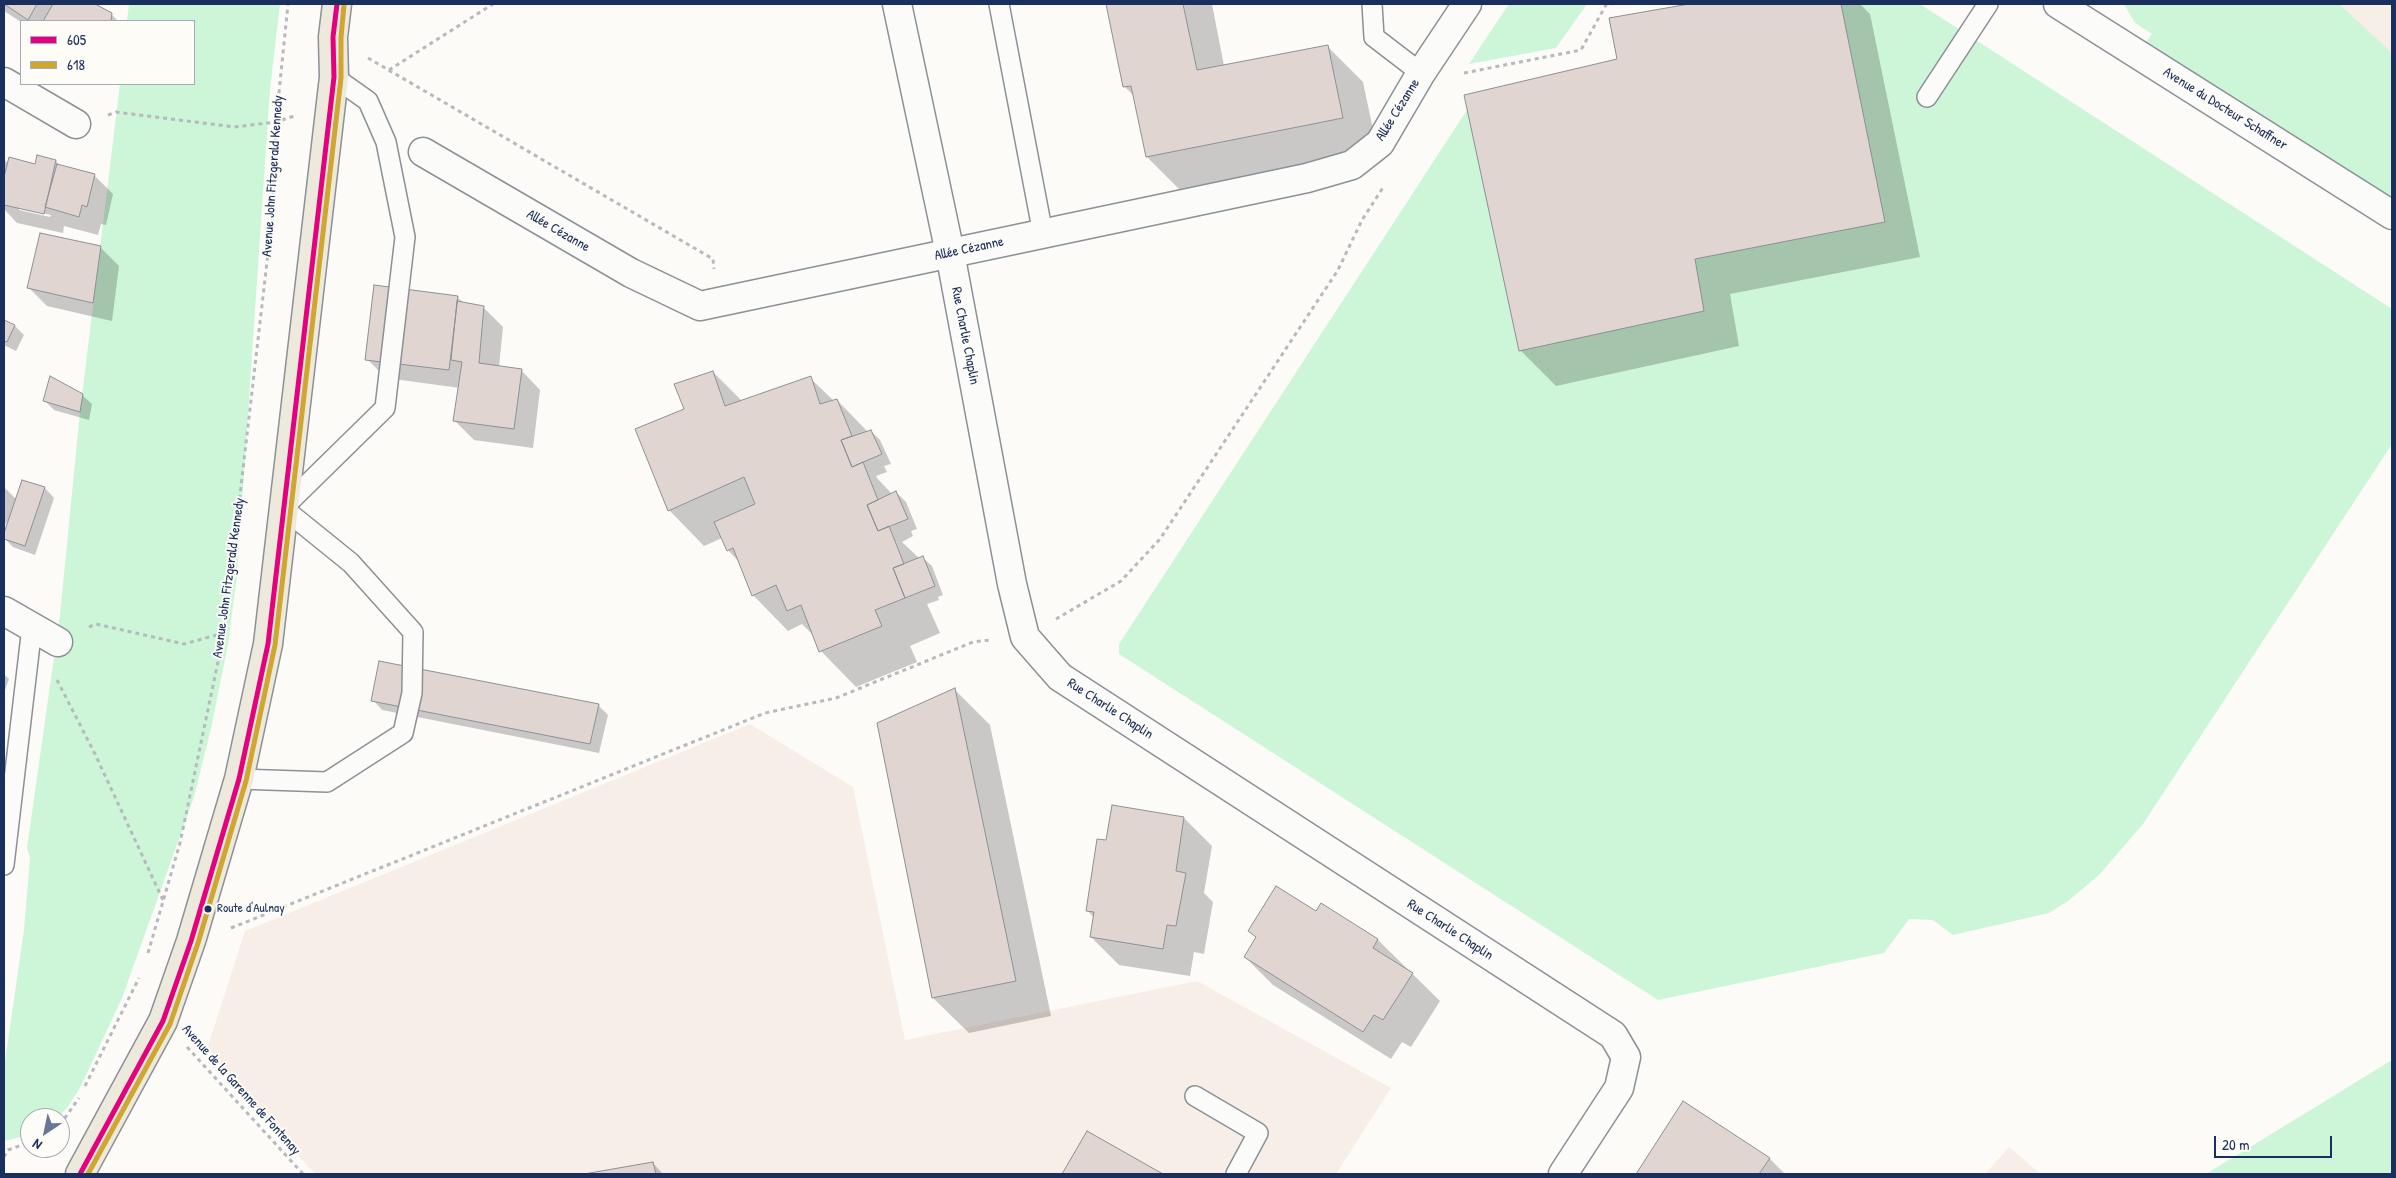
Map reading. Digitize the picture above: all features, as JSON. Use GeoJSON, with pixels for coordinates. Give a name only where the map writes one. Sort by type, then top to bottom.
{"type":"FeatureCollection","features":[{"type":"Feature","properties":{"kind":"main road"},"geometry":{"type":"LineString","coordinates":[[80,1174],[163,1021],[192,941],[239,779],[268,644],[331,105],[334,77],[333,38],[337,4]]}},
{"type":"Feature","properties":{"kind":"street","name":"Rue Charlie Chaplin"},"geometry":{"type":"LineString","coordinates":[[897,4],[950,253],[1012,584],[1025,637],[1060,676],[1612,1035],[1626,1057],[1619,1088],[1564,1174]]}},
{"type":"Feature","properties":{"kind":"street","name":"Allée Cézanne"},"geometry":{"type":"LineString","coordinates":[[423,152],[631,273],[700,306],[1307,178],[1352,164],[1380,143],[1421,73],[1466,4]]}},
{"type":"Feature","properties":{"kind":"street","name":"Avenue du Docteur Schaffner"},"geometry":{"type":"LineString","coordinates":[[2067,6],[2392,214]]}},
{"type":"Feature","properties":{"kind":"street"},"geometry":{"type":"LineString","coordinates":[[4,82],[76,124]]}},
{"type":"Feature","properties":{"kind":"street"},"geometry":{"type":"LineString","coordinates":[[4,611],[58,642]]}},
{"type":"Feature","properties":{"kind":"lane"},"geometry":{"type":"LineString","coordinates":[[999,4],[1043,234]]}},
{"type":"Feature","properties":{"kind":"lane"},"geometry":{"type":"LineString","coordinates":[[1372,4],[1374,37],[1421,73]]}},
{"type":"Feature","properties":{"kind":"lane"},"geometry":{"type":"LineString","coordinates":[[1927,97],[1988,4]]}},
{"type":"Feature","properties":{"kind":"lane"},"geometry":{"type":"LineString","coordinates":[[239,779],[327,782],[403,733],[412,693],[413,632],[351,563],[283,508],[385,408],[394,332],[405,237],[386,142],[368,101],[334,77]]}},
{"type":"Feature","properties":{"kind":"lane"},"geometry":{"type":"LineString","coordinates":[[4,865],[32,627]]}},
{"type":"Feature","properties":{"kind":"lane"},"geometry":{"type":"LineString","coordinates":[[1195,1096],[1258,1132],[1236,1174]]}},
{"type":"Feature","properties":{"kind":"path","name":"Avenue John Fitzgerald Kennedy"},"geometry":{"type":"LineString","coordinates":[[147,954],[180,844],[224,633],[272,219],[276,122],[288,4]]}},
{"type":"Feature","properties":{"kind":"path"},"geometry":{"type":"LineString","coordinates":[[389,70],[493,4]]}},
{"type":"Feature","properties":{"kind":"path"},"geometry":{"type":"LineString","coordinates":[[1421,73],[1455,75],[1581,50],[1606,5],[1612,4]]}},
{"type":"Feature","properties":{"kind":"path"},"geometry":{"type":"LineString","coordinates":[[333,38],[713,259],[719,302]]}},
{"type":"Feature","properties":{"kind":"path"},"geometry":{"type":"LineString","coordinates":[[76,124],[116,112],[234,128],[276,122],[331,105]]}},
{"type":"Feature","properties":{"kind":"path"},"geometry":{"type":"LineString","coordinates":[[192,941],[251,922],[765,713],[836,698],[973,642],[1025,637],[1121,581],[1160,539],[1338,270],[1362,220],[1388,180]]}},
{"type":"Feature","properties":{"kind":"path"},"geometry":{"type":"LineString","coordinates":[[163,900],[95,754],[46,658],[58,642],[96,624],[184,644],[224,633]]}},
{"type":"Feature","properties":{"kind":"path"},"geometry":{"type":"LineString","coordinates":[[84,1088],[142,972]]}},
{"type":"Feature","properties":{"kind":"path","name":"Avenue de la Garenne de Fontenay"},"geometry":{"type":"LineString","coordinates":[[163,1021],[303,1174]]}},
{"type":"Feature","properties":{"kind":"path"},"geometry":{"type":"LineString","coordinates":[[70,1111],[80,1097]]}},
{"type":"Feature","properties":{"kind":"path"},"geometry":{"type":"LineString","coordinates":[[4,1157],[8,1150],[20,1146]]}},
{"type":"Feature","properties":{"kind":"shaded area"},"geometry":{"type":"Polygon","coordinates":[[[2272,4],[2392,4],[2392,82],[2272,4]]]}},
{"type":"Feature","properties":{"kind":"shaded area"},"geometry":{"type":"Polygon","coordinates":[[[750,724],[853,787],[905,1040],[1197,981],[1391,1088],[1336,1174],[315,1174],[219,1069],[208,1046],[245,931],[750,724]]]}},
{"type":"Feature","properties":{"kind":"shaded area"},"geometry":{"type":"Polygon","coordinates":[[[2009,1147],[2041,1174],[1985,1174],[2009,1147]]]}},
{"type":"Feature","properties":{"kind":"green space"},"geometry":{"type":"Polygon","coordinates":[[[129,4],[280,4],[270,89],[237,576],[228,644],[211,729],[194,797],[122,998],[81,1086],[67,1108],[20,1108],[20,1137],[4,1141],[4,1068],[24,930],[30,857],[27,848],[60,615],[80,412],[120,85],[195,85],[195,20],[127,20],[129,4]]]}},
{"type":"Feature","properties":{"kind":"green space"},"geometry":{"type":"Polygon","coordinates":[[[1509,4],[1587,4],[1556,48],[1469,64],[1509,4]]]}},
{"type":"Feature","properties":{"kind":"green space"},"geometry":{"type":"Polygon","coordinates":[[[1689,4],[1920,4],[2392,309],[2392,444],[2143,824],[2099,875],[2068,901],[2049,913],[1953,935],[1933,920],[1909,919],[1884,953],[1658,1000],[1119,654],[1119,644],[1467,110],[1464,95],[1617,59],[1609,18],[1689,4]]]}},
{"type":"Feature","properties":{"kind":"green space"},"geometry":{"type":"Polygon","coordinates":[[[2124,4],[2339,4],[2392,53],[2392,202],[2146,42],[2152,34],[2135,23],[2124,4]]]}},
{"type":"Feature","properties":{"kind":"green space"},"geometry":{"type":"Polygon","coordinates":[[[2392,1060],[2392,1174],[2206,1174],[2392,1060]]]}},
{"type":"Feature","properties":{"kind":"building"},"geometry":{"type":"Polygon","coordinates":[[[4,4],[37,4],[28,20],[4,4]]]}},
{"type":"Feature","properties":{"kind":"building"},"geometry":{"type":"Polygon","coordinates":[[[53,4],[95,4],[112,13],[111,20],[44,20],[53,4]]]}},
{"type":"Feature","properties":{"kind":"building"},"geometry":{"type":"Polygon","coordinates":[[[1106,4],[1183,4],[1197,70],[1328,45],[1343,118],[1146,157],[1131,86],[1123,87],[1106,4]]]}},
{"type":"Feature","properties":{"kind":"building"},"geometry":{"type":"Polygon","coordinates":[[[1689,4],[1841,4],[1885,222],[1695,259],[1704,311],[1519,351],[1464,95],[1617,59],[1609,18],[1689,4]]]}},
{"type":"Feature","properties":{"kind":"building"},"geometry":{"type":"Polygon","coordinates":[[[37,155],[56,160],[44,214],[4,205],[4,177],[9,157],[35,164],[37,155]]]}},
{"type":"Feature","properties":{"kind":"building"},"geometry":{"type":"Polygon","coordinates":[[[57,164],[95,174],[87,207],[82,205],[79,217],[45,207],[57,164]]]}},
{"type":"Feature","properties":{"kind":"building"},"geometry":{"type":"Polygon","coordinates":[[[40,233],[101,246],[93,303],[27,288],[40,233]]]}},
{"type":"Feature","properties":{"kind":"building"},"geometry":{"type":"Polygon","coordinates":[[[374,285],[458,296],[449,370],[365,360],[374,285]]]}},
{"type":"Feature","properties":{"kind":"building"},"geometry":{"type":"Polygon","coordinates":[[[457,301],[484,306],[479,363],[522,369],[514,429],[453,421],[462,362],[451,360],[457,301]]]}},
{"type":"Feature","properties":{"kind":"building"},"geometry":{"type":"Polygon","coordinates":[[[4,320],[15,325],[7,342],[4,341],[4,320]]]}},
{"type":"Feature","properties":{"kind":"building"},"geometry":{"type":"Polygon","coordinates":[[[713,371],[725,406],[811,376],[820,404],[837,399],[852,436],[841,440],[852,467],[863,462],[878,500],[867,505],[878,531],[889,526],[904,564],[893,568],[905,598],[875,610],[882,626],[819,652],[801,605],[787,611],[776,585],[752,596],[733,548],[727,551],[714,522],[755,504],[744,477],[668,511],[635,429],[684,409],[674,384],[713,371]]]}},
{"type":"Feature","properties":{"kind":"building"},"geometry":{"type":"Polygon","coordinates":[[[50,376],[83,394],[80,412],[43,401],[50,376]]]}},
{"type":"Feature","properties":{"kind":"building"},"geometry":{"type":"Polygon","coordinates":[[[871,430],[882,454],[852,467],[841,440],[871,430]]]}},
{"type":"Feature","properties":{"kind":"building"},"geometry":{"type":"Polygon","coordinates":[[[22,480],[45,487],[25,546],[4,539],[4,533],[22,480]]]}},
{"type":"Feature","properties":{"kind":"building"},"geometry":{"type":"Polygon","coordinates":[[[896,491],[908,519],[878,531],[867,505],[896,491]]]}},
{"type":"Feature","properties":{"kind":"building"},"geometry":{"type":"Polygon","coordinates":[[[923,556],[935,586],[905,598],[893,568],[923,556]]]}},
{"type":"Feature","properties":{"kind":"building"},"geometry":{"type":"Polygon","coordinates":[[[379,661],[599,704],[590,744],[371,701],[379,661]]]}},
{"type":"Feature","properties":{"kind":"building"},"geometry":{"type":"Polygon","coordinates":[[[955,688],[1016,981],[932,998],[877,723],[955,688]]]}},
{"type":"Feature","properties":{"kind":"building"},"geometry":{"type":"Polygon","coordinates":[[[1112,805],[1184,817],[1176,871],[1186,873],[1176,926],[1167,925],[1163,949],[1090,937],[1094,912],[1086,911],[1097,839],[1106,840],[1112,805]]]}},
{"type":"Feature","properties":{"kind":"building"},"geometry":{"type":"Polygon","coordinates":[[[1276,886],[1316,911],[1321,903],[1378,939],[1373,948],[1413,973],[1383,1020],[1374,1015],[1363,1032],[1244,957],[1256,937],[1248,931],[1276,886]]]}},
{"type":"Feature","properties":{"kind":"building"},"geometry":{"type":"Polygon","coordinates":[[[1683,1101],[1770,1158],[1759,1174],[1636,1174],[1683,1101]]]}},
{"type":"Feature","properties":{"kind":"building"},"geometry":{"type":"Polygon","coordinates":[[[1087,1131],[1163,1174],[1062,1174],[1087,1131]]]}},
{"type":"Feature","properties":{"kind":"building"},"geometry":{"type":"Polygon","coordinates":[[[653,1162],[656,1174],[584,1174],[653,1162]]]}},
{"type":"Feature","properties":{"kind":"transit line","name":"605"},"geometry":{"type":"LineString","coordinates":[[80,1174],[163,1021],[191,941],[239,779],[268,644],[334,77],[333,37],[337,4]]}},
{"type":"Feature","properties":{"kind":"transit line","name":"618"},"geometry":{"type":"LineString","coordinates":[[88,1174],[170,1024],[198,943],[246,781],[275,645],[341,78],[341,37],[344,5]]}},
{"type":"Feature","properties":{"kind":"place","name":"Route d'Aulnay"},"geometry":{"type":"Point","coordinates":[208,909]}}]}
